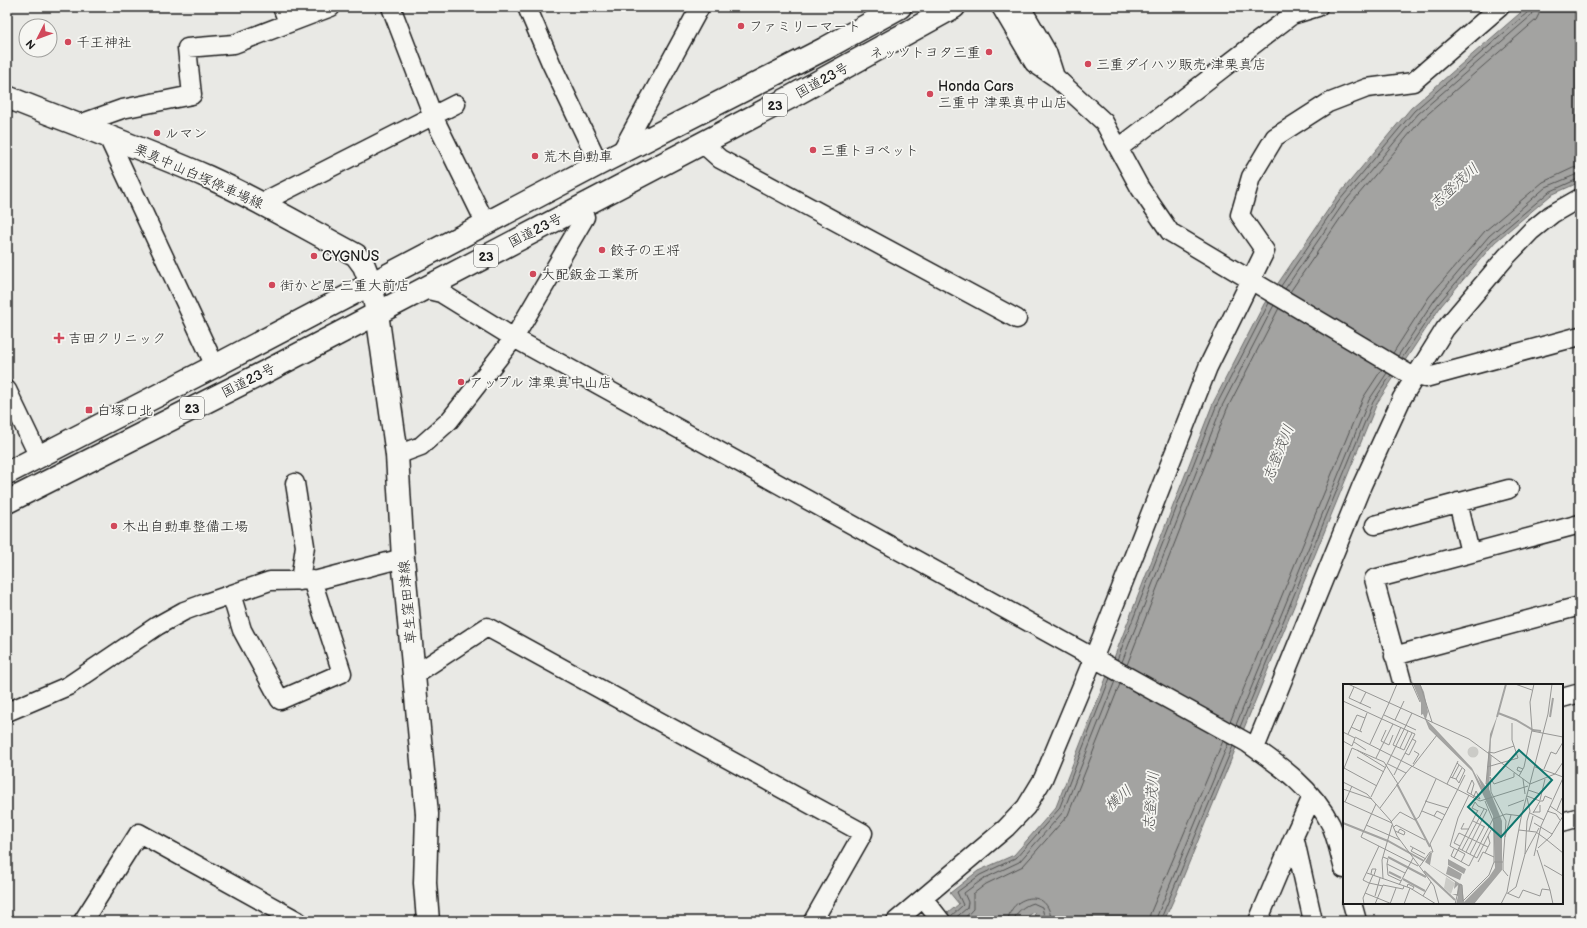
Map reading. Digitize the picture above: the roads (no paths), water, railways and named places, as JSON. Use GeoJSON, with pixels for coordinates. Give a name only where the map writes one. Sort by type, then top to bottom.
{"type":"FeatureCollection","features":[{"type":"Feature","properties":{"kind":"main road","name":"国道23号"},"geometry":{"type":"LineString","coordinates":[[7,473],[215,366],[599,164],[824,49],[900,7]]}},
{"type":"Feature","properties":{"kind":"main road","name":"国道23号"},"geometry":{"type":"LineString","coordinates":[[7,502],[265,372],[424,289],[796,94],[954,7]]}},
{"type":"Feature","properties":{"kind":"main road","name":"栗真中山白塚停車場線"},"geometry":{"type":"LineString","coordinates":[[7,97],[208,177],[261,203],[356,255],[364,266],[370,284]]}},
{"type":"Feature","properties":{"kind":"main road","name":"草生窪田津線"},"geometry":{"type":"LineString","coordinates":[[370,284],[377,313],[397,455],[403,558],[427,814],[425,883],[428,921]]}},
{"type":"Feature","properties":{"kind":"street"},"geometry":{"type":"LineString","coordinates":[[77,125],[122,109],[192,95],[187,48],[234,44],[285,14],[296,21],[331,7]]}},
{"type":"Feature","properties":{"kind":"street"},"geometry":{"type":"LineString","coordinates":[[391,7],[433,116],[486,224]]}},
{"type":"Feature","properties":{"kind":"street"},"geometry":{"type":"LineString","coordinates":[[527,7],[550,63],[599,164]]}},
{"type":"Feature","properties":{"kind":"street"},"geometry":{"type":"LineString","coordinates":[[620,154],[700,7]]}},
{"type":"Feature","properties":{"kind":"street"},"geometry":{"type":"LineString","coordinates":[[1001,7],[1034,63],[1055,77],[1104,122],[1144,195],[1170,232],[1278,297],[1412,374],[1425,378],[1580,336]]}},
{"type":"Feature","properties":{"kind":"street"},"geometry":{"type":"LineString","coordinates":[[1011,7],[1040,57],[1055,77]]}},
{"type":"Feature","properties":{"kind":"street"},"geometry":{"type":"LineString","coordinates":[[1021,7],[1047,52],[1055,77]]}},
{"type":"Feature","properties":{"kind":"street"},"geometry":{"type":"LineString","coordinates":[[1119,148],[1292,15],[1318,7]]}},
{"type":"Feature","properties":{"kind":"street"},"geometry":{"type":"LineString","coordinates":[[896,921],[1006,828],[1026,807],[1043,779],[1096,658],[1208,367],[1265,252],[1240,215],[1251,177],[1275,137],[1328,103],[1368,88],[1413,82],[1500,7]]}},
{"type":"Feature","properties":{"kind":"street"},"geometry":{"type":"LineString","coordinates":[[261,203],[456,104]]}},
{"type":"Feature","properties":{"kind":"street"},"geometry":{"type":"LineString","coordinates":[[108,137],[215,366]]}},
{"type":"Feature","properties":{"kind":"street"},"geometry":{"type":"LineString","coordinates":[[702,143],[720,159],[1017,318]]}},
{"type":"Feature","properties":{"kind":"street"},"geometry":{"type":"LineString","coordinates":[[1251,745],[1362,486],[1412,374],[1445,329],[1506,257],[1531,231],[1552,214],[1580,198]]}},
{"type":"Feature","properties":{"kind":"street"},"geometry":{"type":"LineString","coordinates":[[397,455],[421,446],[449,421],[514,338],[585,217]]}},
{"type":"Feature","properties":{"kind":"street"},"geometry":{"type":"LineString","coordinates":[[424,289],[441,293],[514,338],[1096,658],[1251,745],[1283,768],[1312,797],[1331,826],[1342,850]]}},
{"type":"Feature","properties":{"kind":"street"},"geometry":{"type":"LineString","coordinates":[[7,390],[39,457]]}},
{"type":"Feature","properties":{"kind":"street"},"geometry":{"type":"LineString","coordinates":[[231,594],[242,630],[280,700],[342,673],[306,580],[305,546],[295,483]]}},
{"type":"Feature","properties":{"kind":"street"},"geometry":{"type":"LineString","coordinates":[[1375,525],[1510,489]]}},
{"type":"Feature","properties":{"kind":"street"},"geometry":{"type":"LineString","coordinates":[[1458,502],[1470,553]]}},
{"type":"Feature","properties":{"kind":"street"},"geometry":{"type":"LineString","coordinates":[[1402,684],[1374,579],[1580,524]]}},
{"type":"Feature","properties":{"kind":"street"},"geometry":{"type":"LineString","coordinates":[[7,712],[68,686],[157,626],[184,611],[270,582],[306,580],[403,558]]}},
{"type":"Feature","properties":{"kind":"street"},"geometry":{"type":"LineString","coordinates":[[1394,656],[1580,606]]}},
{"type":"Feature","properties":{"kind":"street"},"geometry":{"type":"LineString","coordinates":[[414,675],[487,627],[863,833],[813,921]]}},
{"type":"Feature","properties":{"kind":"street"},"geometry":{"type":"LineString","coordinates":[[1563,698],[1580,693]]}},
{"type":"Feature","properties":{"kind":"street"},"geometry":{"type":"LineString","coordinates":[[1258,921],[1312,797]]}},
{"type":"Feature","properties":{"kind":"street"},"geometry":{"type":"LineString","coordinates":[[1563,822],[1580,817]]}},
{"type":"Feature","properties":{"kind":"street"},"geometry":{"type":"LineString","coordinates":[[83,921],[139,833],[298,921]]}},
{"type":"Feature","properties":{"kind":"street"},"geometry":{"type":"LineString","coordinates":[[1294,836],[1313,921]]}},
{"type":"Feature","properties":{"kind":"street"},"geometry":{"type":"LineString","coordinates":[[923,898],[941,921]]}},
{"type":"Feature","properties":{"kind":"street"},"geometry":{"type":"LineString","coordinates":[[1352,904],[1357,921]]}},
{"type":"Feature","properties":{"kind":"water"},"geometry":{"type":"Polygon","coordinates":[[[1527,7],[1580,7],[1580,182],[1551,195],[1495,242],[1441,306],[1377,403],[1164,921],[1036,921],[1034,912],[1021,921],[938,921],[959,904],[950,893],[978,871],[1014,855],[1056,807],[1213,403],[1264,304],[1336,198],[1411,108],[1527,7]]]}},
{"type":"Feature","properties":{"kind":"place","name":"ファミリーマート"},"geometry":{"type":"Point","coordinates":[741,26]}},
{"type":"Feature","properties":{"kind":"place","name":"千王神社"},"geometry":{"type":"Point","coordinates":[68,42]}},
{"type":"Feature","properties":{"kind":"place","name":"ネッツトヨタ三重"},"geometry":{"type":"Point","coordinates":[989,52]}},
{"type":"Feature","properties":{"kind":"place","name":"三重ダイハツ販売 津栗真店"},"geometry":{"type":"Point","coordinates":[1088,64]}},
{"type":"Feature","properties":{"kind":"place","name":"Honda Cars 三重中 津栗真中山店"},"geometry":{"type":"Point","coordinates":[930,94]}},
{"type":"Feature","properties":{"kind":"place","name":"ルマン"},"geometry":{"type":"Point","coordinates":[157,133]}},
{"type":"Feature","properties":{"kind":"place","name":"三重トヨペット"},"geometry":{"type":"Point","coordinates":[813,150]}},
{"type":"Feature","properties":{"kind":"place","name":"荒木自動車"},"geometry":{"type":"Point","coordinates":[535,156]}},
{"type":"Feature","properties":{"kind":"place","name":"餃子の王将"},"geometry":{"type":"Point","coordinates":[602,250]}},
{"type":"Feature","properties":{"kind":"place","name":"CYGNUS"},"geometry":{"type":"Point","coordinates":[314,256]}},
{"type":"Feature","properties":{"kind":"place","name":"大配鈑金工業所"},"geometry":{"type":"Point","coordinates":[533,274]}},
{"type":"Feature","properties":{"kind":"place","name":"街かど屋 三重大前店"},"geometry":{"type":"Point","coordinates":[272,285]}},
{"type":"Feature","properties":{"kind":"place","name":"吉田クリニック"},"geometry":{"type":"Point","coordinates":[59,338]}},
{"type":"Feature","properties":{"kind":"place","name":"アップル 津栗真中山店"},"geometry":{"type":"Point","coordinates":[461,382]}},
{"type":"Feature","properties":{"kind":"place","name":"白塚口北"},"geometry":{"type":"Point","coordinates":[89,410]}},
{"type":"Feature","properties":{"kind":"place","name":"木出自動車整備工場"},"geometry":{"type":"Point","coordinates":[114,526]}},
{"type":"Feature","properties":{"kind":"water label","name":"志登茂川"},"geometry":{"type":"Point","coordinates":[1454,186]}},
{"type":"Feature","properties":{"kind":"water label","name":"志登茂川"},"geometry":{"type":"Point","coordinates":[1278,453]}},
{"type":"Feature","properties":{"kind":"water label","name":"横川"},"geometry":{"type":"Point","coordinates":[1118,798]}},
{"type":"Feature","properties":{"kind":"water label","name":"志登茂川"},"geometry":{"type":"Point","coordinates":[1151,801]}}]}
